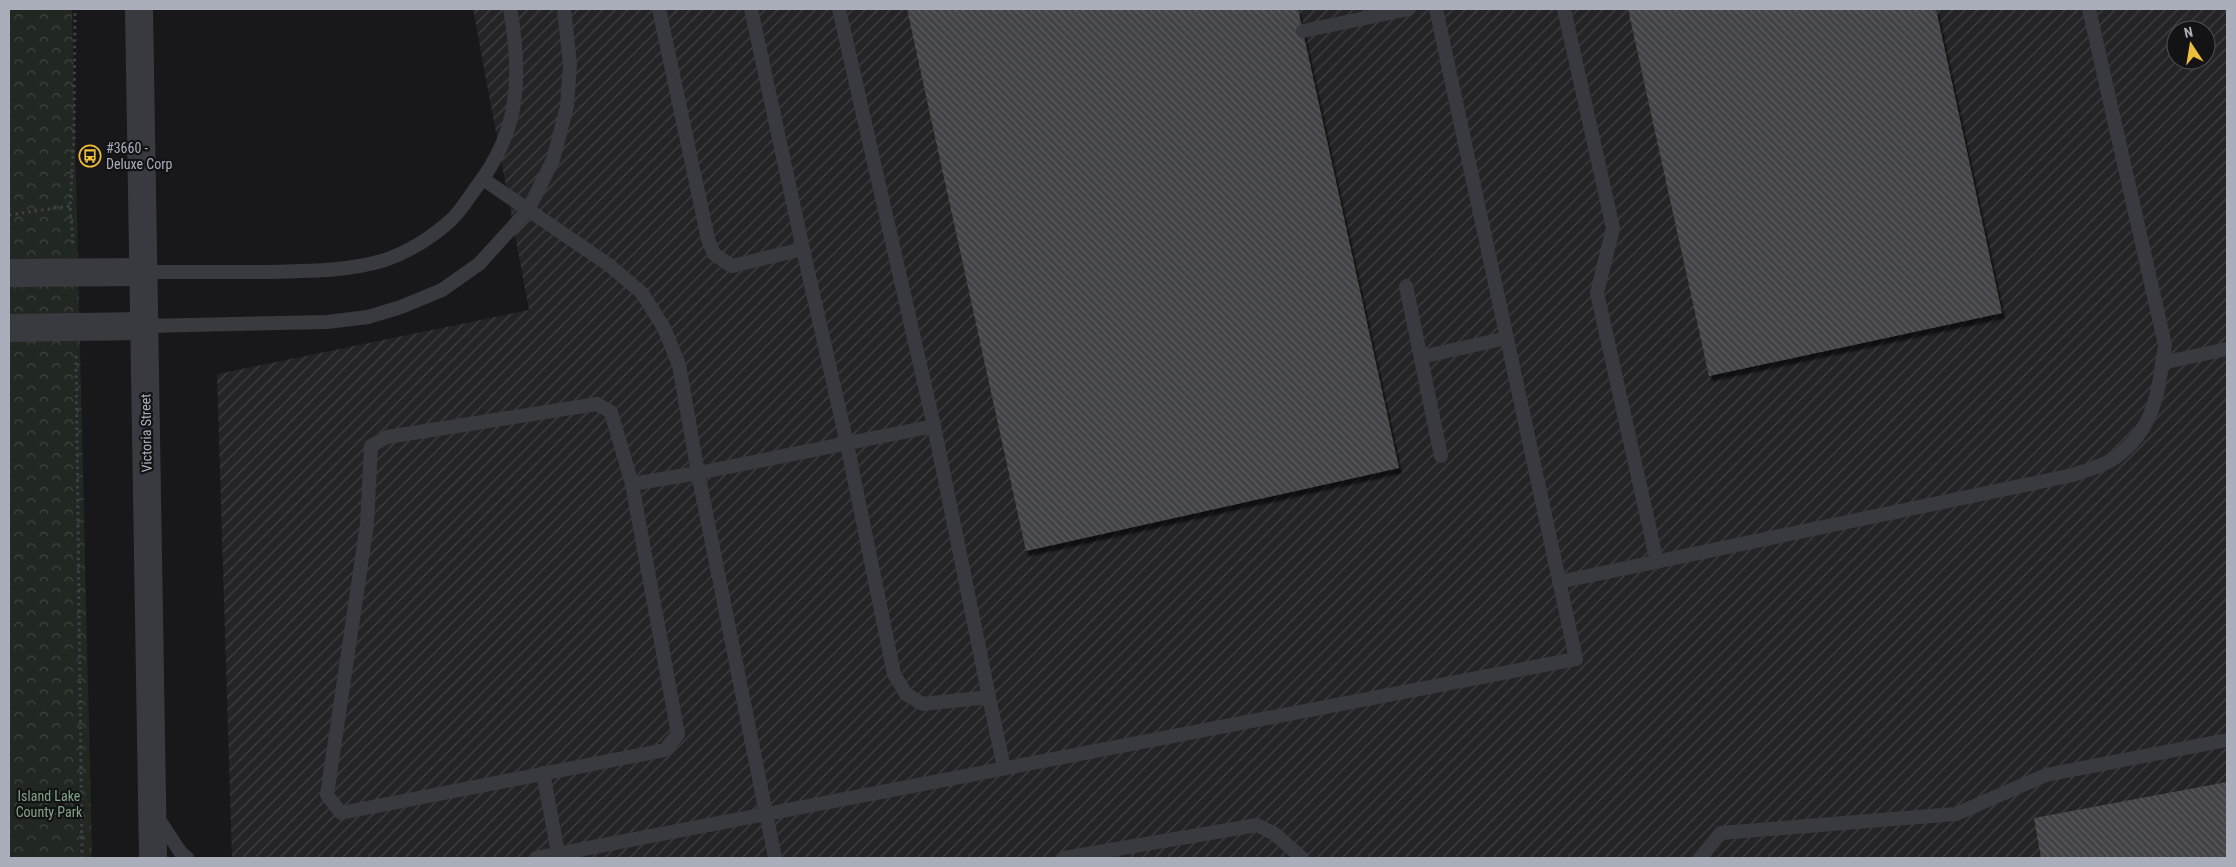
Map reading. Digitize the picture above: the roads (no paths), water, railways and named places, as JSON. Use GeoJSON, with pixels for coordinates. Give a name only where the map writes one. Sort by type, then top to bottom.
{"type":"FeatureCollection","features":[{"type":"Feature","properties":{"kind":"street","name":"Victoria Street"},"geometry":{"type":"LineString","coordinates":[[139,9],[153,858]]}},
{"type":"Feature","properties":{"kind":"street"},"geometry":{"type":"LineString","coordinates":[[9,273],[143,272]]}},
{"type":"Feature","properties":{"kind":"street"},"geometry":{"type":"LineString","coordinates":[[9,328],[144,326]]}},
{"type":"Feature","properties":{"kind":"lane"},"geometry":{"type":"LineString","coordinates":[[143,272],[319,271],[386,259],[422,242],[451,220],[483,179],[507,138],[514,110],[516,74],[510,9]]}},
{"type":"Feature","properties":{"kind":"lane"},"geometry":{"type":"LineString","coordinates":[[144,326],[327,322],[368,317],[402,307],[442,290],[479,264],[528,210],[553,160],[567,106],[570,65],[564,9]]}},
{"type":"Feature","properties":{"kind":"lane"},"geometry":{"type":"LineString","coordinates":[[659,9],[708,239],[714,254],[732,266],[803,249]]}},
{"type":"Feature","properties":{"kind":"lane"},"geometry":{"type":"LineString","coordinates":[[751,9],[847,444],[894,674],[906,694],[923,704],[989,697]]}},
{"type":"Feature","properties":{"kind":"lane"},"geometry":{"type":"LineString","coordinates":[[839,9],[934,426],[1004,768]]}},
{"type":"Feature","properties":{"kind":"lane"},"geometry":{"type":"LineString","coordinates":[[1303,31],[1408,9]]}},
{"type":"Feature","properties":{"kind":"lane"},"geometry":{"type":"LineString","coordinates":[[536,858],[559,856],[766,814],[1576,659],[1436,9]]}},
{"type":"Feature","properties":{"kind":"lane"},"geometry":{"type":"LineString","coordinates":[[1564,9],[1613,228],[1597,293],[1656,562]]}},
{"type":"Feature","properties":{"kind":"lane"},"geometry":{"type":"LineString","coordinates":[[1559,582],[2073,475],[2115,458],[2143,431],[2158,394],[2165,345],[2089,9]]}},
{"type":"Feature","properties":{"kind":"lane"},"geometry":{"type":"LineString","coordinates":[[483,179],[609,266],[642,293],[664,328],[679,365],[698,473],[774,858]]}},
{"type":"Feature","properties":{"kind":"lane"},"geometry":{"type":"LineString","coordinates":[[1406,286],[1441,456]]}},
{"type":"Feature","properties":{"kind":"lane"},"geometry":{"type":"LineString","coordinates":[[1421,357],[1507,338]]}},
{"type":"Feature","properties":{"kind":"lane"},"geometry":{"type":"LineString","coordinates":[[2162,364],[2227,349]]}},
{"type":"Feature","properties":{"kind":"lane"},"geometry":{"type":"LineString","coordinates":[[597,404],[611,412],[632,484],[678,734],[665,750],[544,773],[341,813],[327,795],[367,524],[372,446],[387,437],[597,404]]}},
{"type":"Feature","properties":{"kind":"lane"},"geometry":{"type":"LineString","coordinates":[[632,484],[698,473],[934,426]]}},
{"type":"Feature","properties":{"kind":"lane"},"geometry":{"type":"LineString","coordinates":[[1700,858],[1721,833],[1956,814],[2046,775],[2227,740]]}},
{"type":"Feature","properties":{"kind":"lane"},"geometry":{"type":"LineString","coordinates":[[544,773],[559,856]]}},
{"type":"Feature","properties":{"kind":"lane"},"geometry":{"type":"LineString","coordinates":[[153,810],[181,853],[188,858]]}},
{"type":"Feature","properties":{"kind":"lane"},"geometry":{"type":"LineString","coordinates":[[1064,858],[1257,825],[1275,834],[1302,858]]}},
{"type":"Feature","properties":{"kind":"place","name":"#3660 - Deluxe Corp"},"geometry":{"type":"Point","coordinates":[90,156]}},
{"type":"Feature","properties":{"kind":"park label","name":"Island Lake County Park"},"geometry":{"type":"Point","coordinates":[49,804]}}]}
